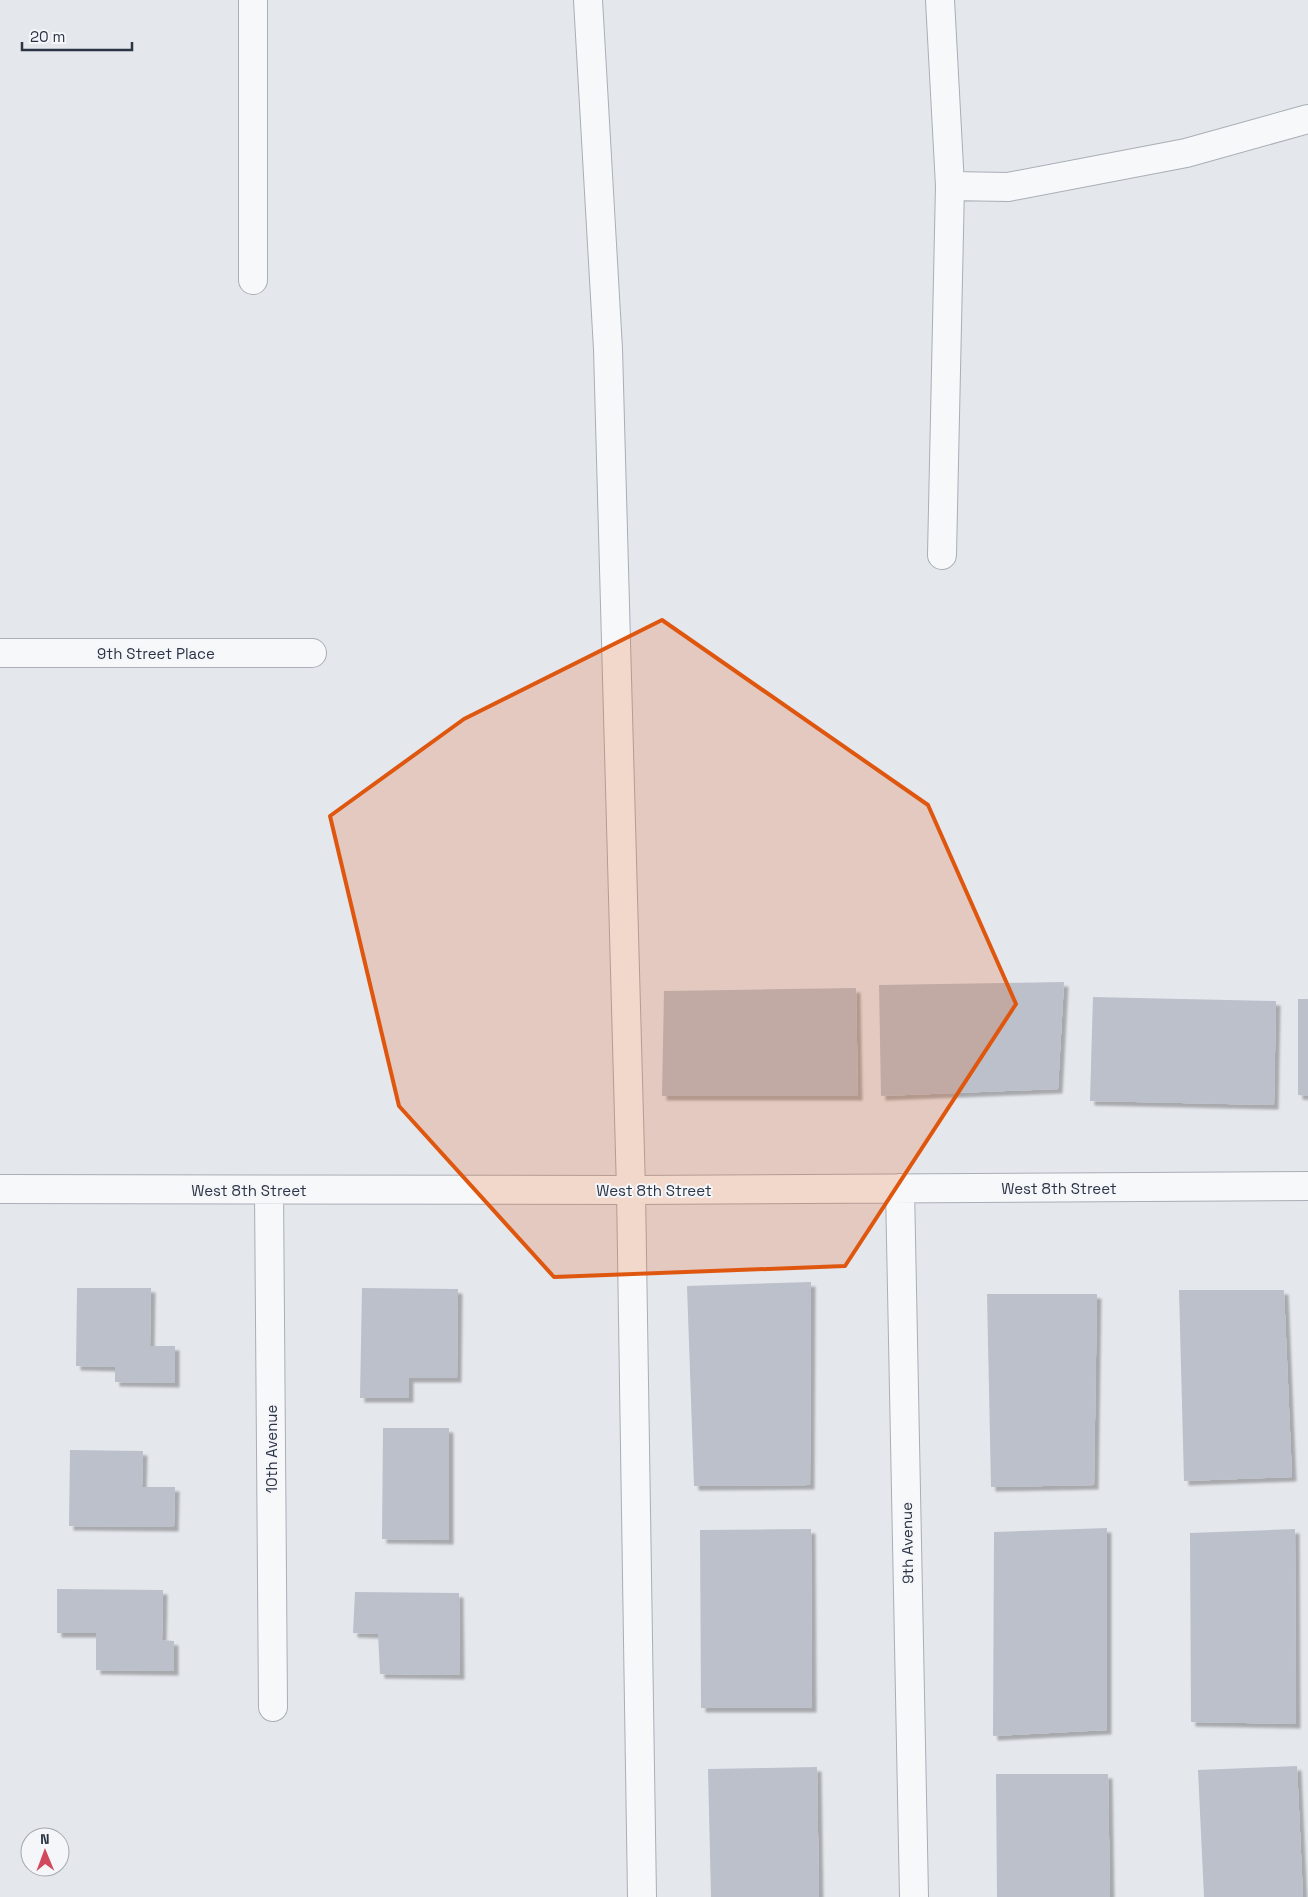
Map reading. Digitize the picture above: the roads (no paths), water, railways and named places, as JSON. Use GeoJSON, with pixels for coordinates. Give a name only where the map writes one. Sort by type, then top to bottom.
{"type":"FeatureCollection","features":[{"type":"Feature","properties":{"kind":"street"},"geometry":{"type":"LineString","coordinates":[[253,0],[253,280]]}},
{"type":"Feature","properties":{"kind":"street"},"geometry":{"type":"LineString","coordinates":[[588,0],[608,348],[631,1190],[642,1897]]}},
{"type":"Feature","properties":{"kind":"street"},"geometry":{"type":"LineString","coordinates":[[940,0],[950,186],[942,555]]}},
{"type":"Feature","properties":{"kind":"street"},"geometry":{"type":"LineString","coordinates":[[950,186],[1008,186],[1186,154],[1308,119]]}},
{"type":"Feature","properties":{"kind":"street","name":"9th Street Place"},"geometry":{"type":"LineString","coordinates":[[0,653],[312,654]]}},
{"type":"Feature","properties":{"kind":"street","name":"West 8th Street"},"geometry":{"type":"LineString","coordinates":[[0,1189],[631,1190],[1308,1186]]}},
{"type":"Feature","properties":{"kind":"street","name":"9th Avenue"},"geometry":{"type":"LineString","coordinates":[[900,1188],[914,1897]]}},
{"type":"Feature","properties":{"kind":"street","name":"10th Avenue"},"geometry":{"type":"LineString","coordinates":[[269,1190],[273,1707]]}}]}
